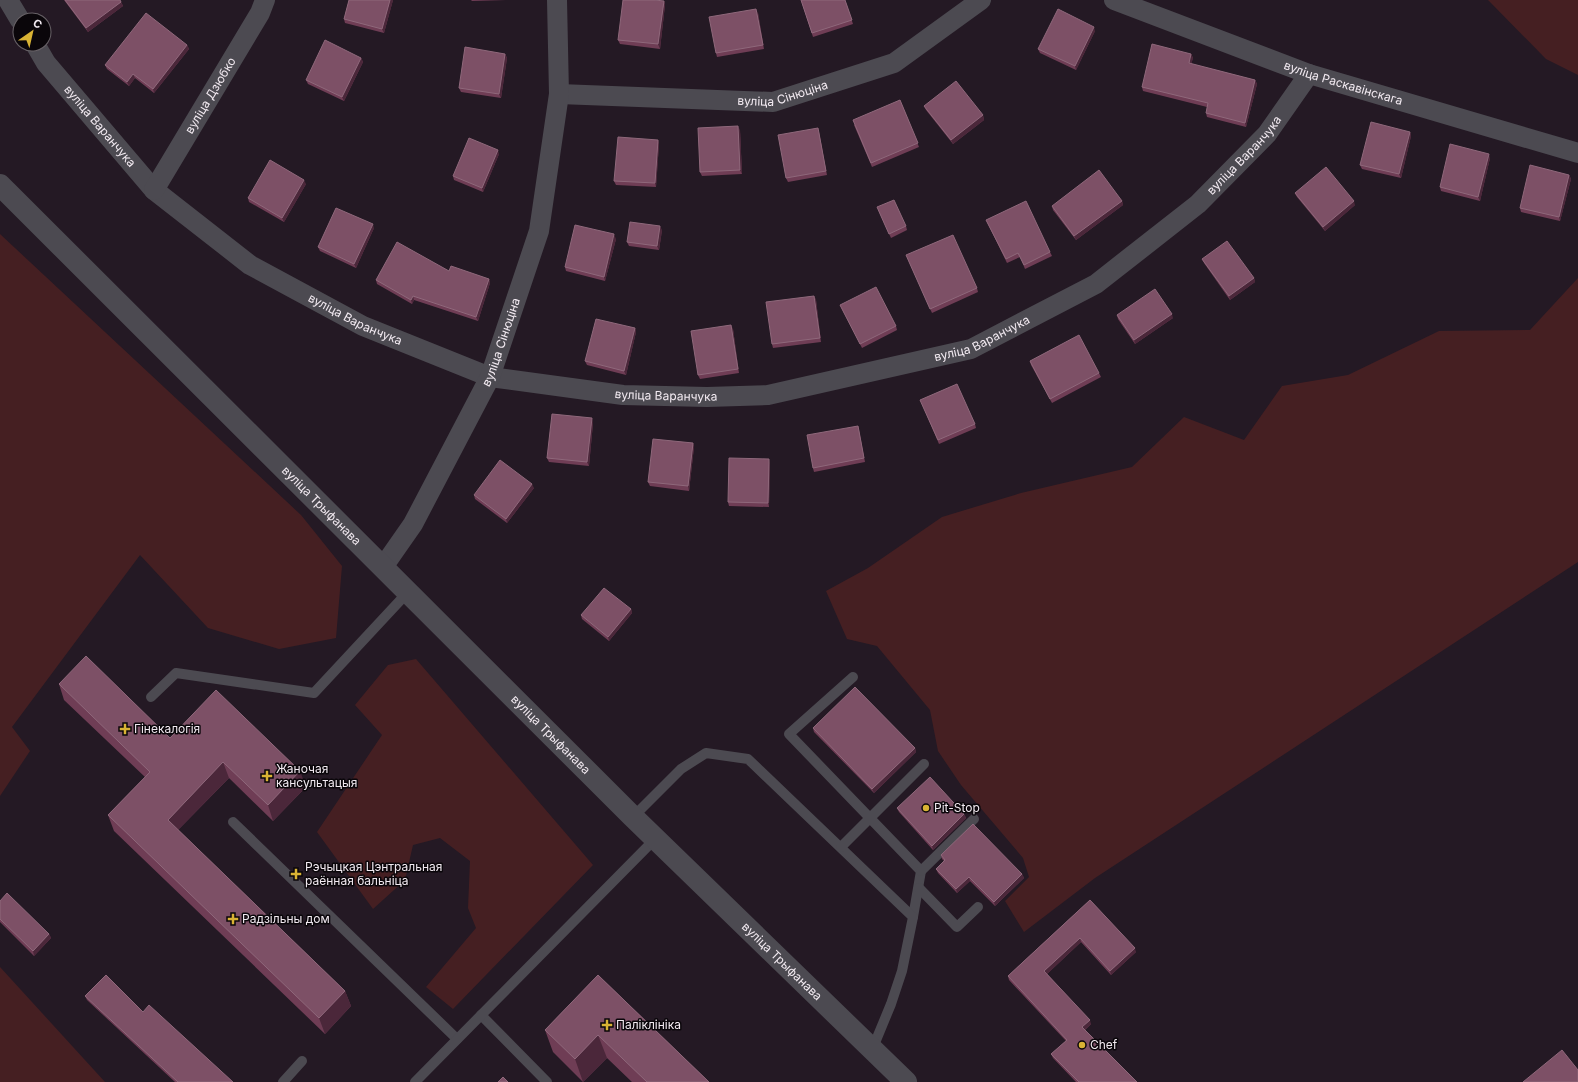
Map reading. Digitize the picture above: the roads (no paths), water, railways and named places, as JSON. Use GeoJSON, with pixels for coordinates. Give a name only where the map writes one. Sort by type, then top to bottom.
{"type":"FeatureCollection","features":[{"type":"Feature","properties":{"kind":"street"},"geometry":{"type":"LineString","coordinates":[[8,0],[15,12]]}},
{"type":"Feature","properties":{"kind":"street","name":"вуліца Дзюбко"},"geometry":{"type":"LineString","coordinates":[[154,190],[260,13],[265,0]]}},
{"type":"Feature","properties":{"kind":"street","name":"вуліца Сінюціна"},"geometry":{"type":"LineString","coordinates":[[383,567],[413,524],[490,377],[539,231],[559,94],[557,0]]}},
{"type":"Feature","properties":{"kind":"street","name":"вуліца Сінюціна"},"geometry":{"type":"LineString","coordinates":[[559,94],[773,102],[894,63],[981,0]]}},
{"type":"Feature","properties":{"kind":"street","name":"вуліца Раскавінскага"},"geometry":{"type":"LineString","coordinates":[[1114,0],[1309,74],[1578,153]]}},
{"type":"Feature","properties":{"kind":"street","name":"вуліца Варанчука"},"geometry":{"type":"LineString","coordinates":[[40,52],[46,63],[154,190],[250,265],[363,326],[490,377],[623,395],[707,397],[768,395],[971,349],[1096,284],[1198,204],[1267,134],[1309,74]]}},
{"type":"Feature","properties":{"kind":"street","name":"вуліца Трыфанава"},"geometry":{"type":"LineString","coordinates":[[0,185],[634,817],[906,1082]]}},
{"type":"Feature","properties":{"kind":"lane"},"geometry":{"type":"LineString","coordinates":[[151,698],[176,673],[314,693],[408,592]]}},
{"type":"Feature","properties":{"kind":"lane"},"geometry":{"type":"LineString","coordinates":[[853,677],[789,734],[921,871]]}},
{"type":"Feature","properties":{"kind":"lane"},"geometry":{"type":"LineString","coordinates":[[634,817],[681,769],[706,753],[748,759],[913,917]]}},
{"type":"Feature","properties":{"kind":"lane"},"geometry":{"type":"LineString","coordinates":[[841,847],[924,764]]}},
{"type":"Feature","properties":{"kind":"lane"},"geometry":{"type":"LineString","coordinates":[[872,1050],[892,1004],[900,977],[921,871],[974,819]]}},
{"type":"Feature","properties":{"kind":"lane"},"geometry":{"type":"LineString","coordinates":[[233,822],[457,1039]]}},
{"type":"Feature","properties":{"kind":"lane"},"geometry":{"type":"LineString","coordinates":[[415,1082],[656,838]]}},
{"type":"Feature","properties":{"kind":"lane"},"geometry":{"type":"LineString","coordinates":[[918,888],[957,927],[978,907]]}},
{"type":"Feature","properties":{"kind":"lane"},"geometry":{"type":"LineString","coordinates":[[481,1015],[547,1082]]}},
{"type":"Feature","properties":{"kind":"lane"},"geometry":{"type":"LineString","coordinates":[[283,1082],[302,1061]]}},
{"type":"Feature","properties":{"kind":"place","name":"Гінекалогія"},"geometry":{"type":"Point","coordinates":[125,729]}},
{"type":"Feature","properties":{"kind":"place","name":"Жаночая кансультацыя"},"geometry":{"type":"Point","coordinates":[267,776]}},
{"type":"Feature","properties":{"kind":"place","name":"Pit-Stop"},"geometry":{"type":"Point","coordinates":[926,808]}},
{"type":"Feature","properties":{"kind":"place","name":"Рэчыцкая Цэнтральная раённая бальніца"},"geometry":{"type":"Point","coordinates":[296,874]}},
{"type":"Feature","properties":{"kind":"place","name":"Радзільны дом"},"geometry":{"type":"Point","coordinates":[233,919]}},
{"type":"Feature","properties":{"kind":"place","name":"Паліклініка"},"geometry":{"type":"Point","coordinates":[607,1025]}},
{"type":"Feature","properties":{"kind":"place","name":"Chef"},"geometry":{"type":"Point","coordinates":[1082,1045]}}]}
